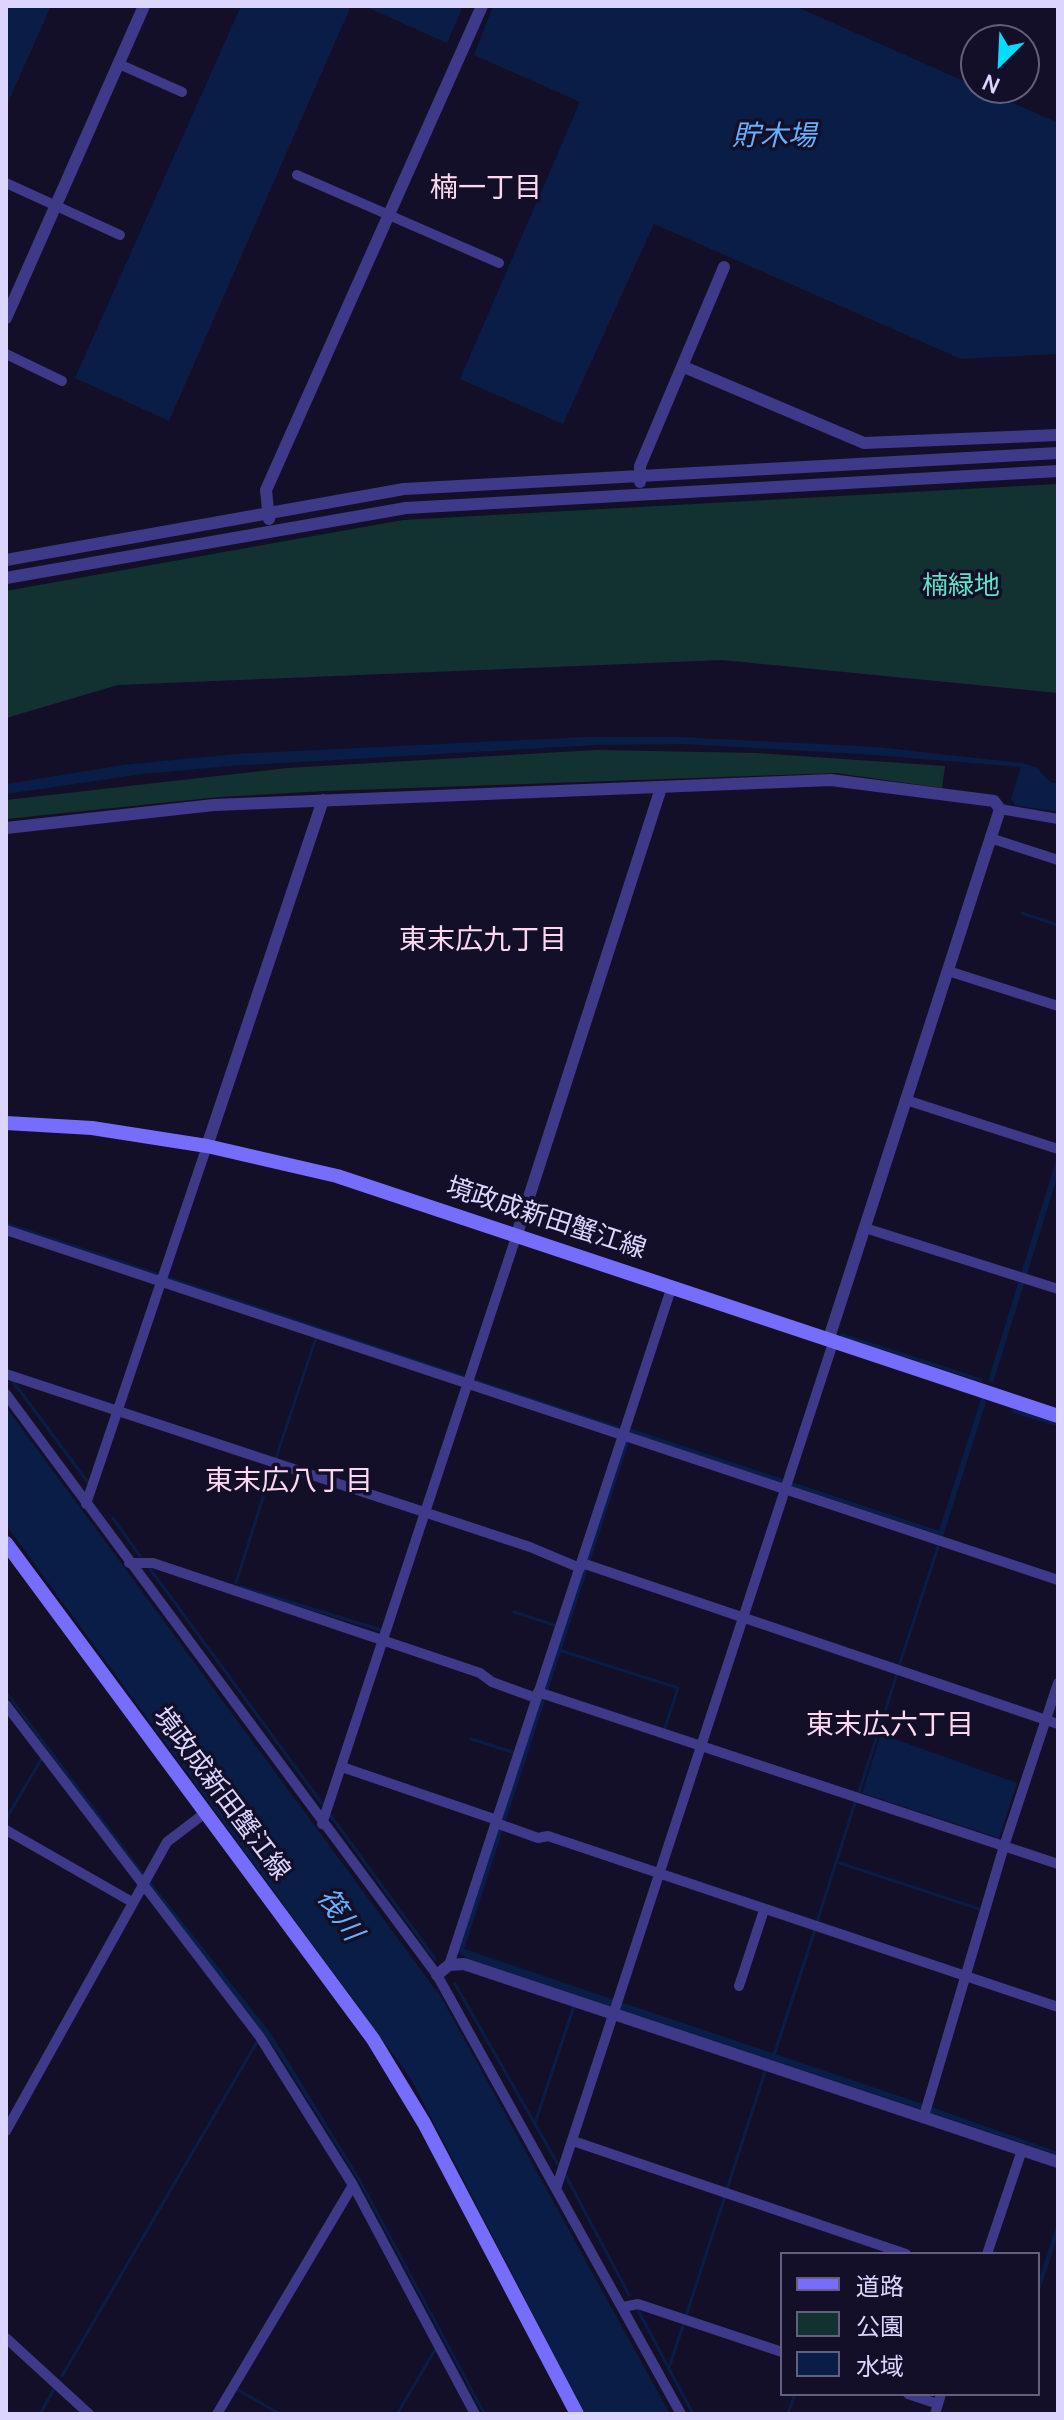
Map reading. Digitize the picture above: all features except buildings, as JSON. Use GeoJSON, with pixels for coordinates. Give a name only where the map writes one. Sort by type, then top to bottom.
{"type":"FeatureCollection","features":[{"type":"Feature","properties":{"kind":"main road","name":"境政成新田蟹江線"},"geometry":{"type":"LineString","coordinates":[[6,1123],[92,1128],[207,1146],[337,1176],[1058,1416]]}},
{"type":"Feature","properties":{"kind":"main road","name":"境政成新田蟹江線"},"geometry":{"type":"LineString","coordinates":[[6,1543],[373,2039],[400,2081],[577,2414]]}},
{"type":"Feature","properties":{"kind":"street"},"geometry":{"type":"LineString","coordinates":[[6,318],[144,6]]}},
{"type":"Feature","properties":{"kind":"street"},"geometry":{"type":"LineString","coordinates":[[270,530],[266,490],[482,6]]}},
{"type":"Feature","properties":{"kind":"street"},"geometry":{"type":"LineString","coordinates":[[119,64],[182,92]]}},
{"type":"Feature","properties":{"kind":"street"},"geometry":{"type":"LineString","coordinates":[[297,175],[499,263]]}},
{"type":"Feature","properties":{"kind":"street"},"geometry":{"type":"LineString","coordinates":[[6,183],[120,235]]}},
{"type":"Feature","properties":{"kind":"street"},"geometry":{"type":"LineString","coordinates":[[641,493],[640,466],[724,267]]}},
{"type":"Feature","properties":{"kind":"street"},"geometry":{"type":"LineString","coordinates":[[6,354],[62,381]]}},
{"type":"Feature","properties":{"kind":"street"},"geometry":{"type":"LineString","coordinates":[[684,367],[864,443],[1058,435]]}},
{"type":"Feature","properties":{"kind":"street"},"geometry":{"type":"LineString","coordinates":[[6,560],[404,489],[1058,453]]}},
{"type":"Feature","properties":{"kind":"street"},"geometry":{"type":"LineString","coordinates":[[6,578],[406,508],[1058,471]]}},
{"type":"Feature","properties":{"kind":"street"},"geometry":{"type":"LineString","coordinates":[[6,828],[214,805],[831,780],[994,801],[1000,809],[1058,819]]}},
{"type":"Feature","properties":{"kind":"street"},"geometry":{"type":"LineString","coordinates":[[322,1824],[661,788]]}},
{"type":"Feature","properties":{"kind":"street"},"geometry":{"type":"LineString","coordinates":[[86,1504],[120,1411],[323,800]]}},
{"type":"Feature","properties":{"kind":"street"},"geometry":{"type":"LineString","coordinates":[[557,2186],[744,1617],[1000,809]]}},
{"type":"Feature","properties":{"kind":"street"},"geometry":{"type":"LineString","coordinates":[[990,838],[1058,860]]}},
{"type":"Feature","properties":{"kind":"street"},"geometry":{"type":"LineString","coordinates":[[948,971],[1058,1006]]}},
{"type":"Feature","properties":{"kind":"street"},"geometry":{"type":"LineString","coordinates":[[906,1100],[1058,1149]]}},
{"type":"Feature","properties":{"kind":"street"},"geometry":{"type":"LineString","coordinates":[[865,1228],[1058,1289]]}},
{"type":"Feature","properties":{"kind":"street"},"geometry":{"type":"LineString","coordinates":[[6,1230],[468,1385],[786,1485],[1058,1580]]}},
{"type":"Feature","properties":{"kind":"street"},"geometry":{"type":"LineString","coordinates":[[437,1975],[449,1965],[499,1824],[672,1286]]}},
{"type":"Feature","properties":{"kind":"street"},"geometry":{"type":"LineString","coordinates":[[6,1374],[744,1617],[1058,1724]]}},
{"type":"Feature","properties":{"kind":"street"},"geometry":{"type":"LineString","coordinates":[[6,1394],[437,1975],[681,2414]]}},
{"type":"Feature","properties":{"kind":"street"},"geometry":{"type":"LineString","coordinates":[[129,1563],[153,1563],[480,1673],[492,1682],[541,1694],[1058,1864]]}},
{"type":"Feature","properties":{"kind":"street"},"geometry":{"type":"LineString","coordinates":[[925,2111],[1004,1846],[1058,1683]]}},
{"type":"Feature","properties":{"kind":"street"},"geometry":{"type":"LineString","coordinates":[[6,1705],[260,2037],[353,2185],[448,2354],[475,2414]]}},
{"type":"Feature","properties":{"kind":"street"},"geometry":{"type":"LineString","coordinates":[[342,1767],[538,1838],[548,1836],[1058,2007]]}},
{"type":"Feature","properties":{"kind":"street"},"geometry":{"type":"LineString","coordinates":[[6,2131],[167,1842],[205,1813]]}},
{"type":"Feature","properties":{"kind":"street"},"geometry":{"type":"LineString","coordinates":[[6,1830],[132,1902]]}},
{"type":"Feature","properties":{"kind":"street"},"geometry":{"type":"LineString","coordinates":[[739,1986],[764,1910]]}},
{"type":"Feature","properties":{"kind":"street"},"geometry":{"type":"LineString","coordinates":[[449,1965],[464,1964],[616,2008],[925,2111],[1058,2162]]}},
{"type":"Feature","properties":{"kind":"street"},"geometry":{"type":"LineString","coordinates":[[573,2141],[900,2252]]}},
{"type":"Feature","properties":{"kind":"street"},"geometry":{"type":"LineString","coordinates":[[988,2252],[1022,2150]]}},
{"type":"Feature","properties":{"kind":"street"},"geometry":{"type":"LineString","coordinates":[[217,2414],[353,2185]]}},
{"type":"Feature","properties":{"kind":"street"},"geometry":{"type":"LineString","coordinates":[[623,2307],[638,2304],[780,2351]]}},
{"type":"Feature","properties":{"kind":"street"},"geometry":{"type":"LineString","coordinates":[[6,2338],[89,2414]]}},
{"type":"Feature","properties":{"kind":"street"},"geometry":{"type":"LineString","coordinates":[[914,2396],[938,2404]]}},
{"type":"Feature","properties":{"kind":"green space","name":"楠緑地"},"geometry":{"type":"Polygon","coordinates":[[[1058,484],[1058,693],[722,660],[118,685],[6,718],[6,591],[403,520],[1058,484]]]}},
{"type":"Feature","properties":{"kind":"green space"},"geometry":{"type":"Polygon","coordinates":[[[596,750],[756,753],[945,766],[942,788],[836,773],[324,791],[219,797],[6,819],[6,800],[288,768],[596,750]]]}},
{"type":"Feature","properties":{"kind":"water"},"geometry":{"type":"Polygon","coordinates":[[[6,6],[51,6],[6,107],[6,6]]]}},
{"type":"Feature","properties":{"kind":"water"},"geometry":{"type":"Polygon","coordinates":[[[241,6],[351,6],[169,421],[75,378],[241,6]]]}},
{"type":"Feature","properties":{"kind":"water"},"geometry":{"type":"Polygon","coordinates":[[[364,6],[463,6],[447,43],[364,6]]]}},
{"type":"Feature","properties":{"kind":"water","name":"貯木場"},"geometry":{"type":"Polygon","coordinates":[[[493,6],[795,6],[960,79],[960,104],[1015,104],[1058,123],[1058,354],[961,359],[654,224],[563,424],[460,379],[580,102],[474,55],[493,6]]]}},
{"type":"Feature","properties":{"kind":"water"},"geometry":{"type":"Polygon","coordinates":[[[584,737],[681,737],[877,747],[1021,763],[1036,767],[1050,782],[1058,784],[1058,812],[1015,805],[1011,799],[1021,767],[682,744],[596,745],[230,766],[143,774],[6,794],[6,784],[123,765],[235,754],[584,737]]]}},
{"type":"Feature","properties":{"kind":"water"},"geometry":{"type":"Polygon","coordinates":[[[1058,1154],[1058,1175],[993,1383],[988,1381],[1058,1154]]]}},
{"type":"Feature","properties":{"kind":"water"},"geometry":{"type":"Polygon","coordinates":[[[982,1396],[986,1402],[943,1536],[628,1432],[629,1428],[939,1531],[982,1396]]]}},
{"type":"Feature","properties":{"kind":"water","name":"筏川"},"geometry":{"type":"Polygon","coordinates":[[[6,1407],[441,1997],[670,2414],[585,2414],[411,2079],[6,1525],[6,1407]]]}},
{"type":"Feature","properties":{"kind":"water"},"geometry":{"type":"Polygon","coordinates":[[[625,1441],[629,1442],[464,1949],[917,2102],[1058,2152],[1058,2155],[468,1959],[458,1952],[625,1441]]]}},
{"type":"Feature","properties":{"kind":"water"},"geometry":{"type":"Polygon","coordinates":[[[6,1690],[139,1867],[272,2035],[361,2180],[486,2414],[483,2414],[358,2180],[276,2050],[101,1823],[6,1690]]]}},
{"type":"Feature","properties":{"kind":"water"},"geometry":{"type":"Polygon","coordinates":[[[881,1734],[1017,1783],[999,1838],[862,1793],[881,1734]]]}},
{"type":"Feature","properties":{"kind":"water"},"geometry":{"type":"Polygon","coordinates":[[[1058,2221],[1058,2236],[1040,2290],[1040,2277],[1058,2221]]]}},
{"type":"Feature","properties":{"kind":"waterway"},"geometry":{"type":"LineString","coordinates":[[1022,913],[1058,925]]}},
{"type":"Feature","properties":{"kind":"waterway"},"geometry":{"type":"LineString","coordinates":[[6,1224],[159,1275]]}},
{"type":"Feature","properties":{"kind":"waterway"},"geometry":{"type":"LineString","coordinates":[[168,1278],[467,1378]]}},
{"type":"Feature","properties":{"kind":"waterway"},"geometry":{"type":"LineString","coordinates":[[842,1335],[981,1380]]}},
{"type":"Feature","properties":{"kind":"waterway"},"geometry":{"type":"LineString","coordinates":[[276,1458],[316,1338]]}},
{"type":"Feature","properties":{"kind":"waterway"},"geometry":{"type":"LineString","coordinates":[[11,1379],[90,1485]]}},
{"type":"Feature","properties":{"kind":"waterway"},"geometry":{"type":"LineString","coordinates":[[473,1380],[621,1429]]}},
{"type":"Feature","properties":{"kind":"waterway"},"geometry":{"type":"LineString","coordinates":[[1013,1411],[1058,1425]]}},
{"type":"Feature","properties":{"kind":"waterway"},"geometry":{"type":"LineString","coordinates":[[236,1583],[273,1466]]}},
{"type":"Feature","properties":{"kind":"waterway"},"geometry":{"type":"LineString","coordinates":[[113,1518],[140,1556]]}},
{"type":"Feature","properties":{"kind":"waterway"},"geometry":{"type":"LineString","coordinates":[[899,1666],[938,1547]]}},
{"type":"Feature","properties":{"kind":"waterway"},"geometry":{"type":"LineString","coordinates":[[148,1566],[323,1805]]}},
{"type":"Feature","properties":{"kind":"waterway"},"geometry":{"type":"LineString","coordinates":[[241,1587],[381,1630]]}},
{"type":"Feature","properties":{"kind":"waterway"},"geometry":{"type":"LineString","coordinates":[[514,1612],[554,1625]]}},
{"type":"Feature","properties":{"kind":"waterway"},"geometry":{"type":"LineString","coordinates":[[559,1650],[678,1688],[665,1728]]}},
{"type":"Feature","properties":{"kind":"waterway"},"geometry":{"type":"LineString","coordinates":[[859,1792],[897,1674]]}},
{"type":"Feature","properties":{"kind":"waterway"},"geometry":{"type":"LineString","coordinates":[[471,1739],[512,1752]]}},
{"type":"Feature","properties":{"kind":"waterway"},"geometry":{"type":"LineString","coordinates":[[6,1819],[41,1760]]}},
{"type":"Feature","properties":{"kind":"waterway"},"geometry":{"type":"LineString","coordinates":[[817,1922],[855,1803]]}},
{"type":"Feature","properties":{"kind":"waterway"},"geometry":{"type":"LineString","coordinates":[[331,1816],[435,1959]]}},
{"type":"Feature","properties":{"kind":"waterway"},"geometry":{"type":"LineString","coordinates":[[840,1863],[979,1909]]}},
{"type":"Feature","properties":{"kind":"waterway"},"geometry":{"type":"LineString","coordinates":[[773,2058],[815,1930]]}},
{"type":"Feature","properties":{"kind":"waterway"},"geometry":{"type":"LineString","coordinates":[[455,1984],[559,2166]]}},
{"type":"Feature","properties":{"kind":"waterway"},"geometry":{"type":"LineString","coordinates":[[535,2123],[574,2006]]}},
{"type":"Feature","properties":{"kind":"waterway"},"geometry":{"type":"LineString","coordinates":[[62,2376],[257,2042]]}},
{"type":"Feature","properties":{"kind":"waterway"},"geometry":{"type":"LineString","coordinates":[[727,2189],[766,2069]]}},
{"type":"Feature","properties":{"kind":"waterway"},"geometry":{"type":"LineString","coordinates":[[566,2176],[629,2295]]}},
{"type":"Feature","properties":{"kind":"waterway"},"geometry":{"type":"LineString","coordinates":[[686,2316],[725,2196]]}},
{"type":"Feature","properties":{"kind":"waterway"},"geometry":{"type":"LineString","coordinates":[[638,2310],[693,2414]]}},
{"type":"Feature","properties":{"kind":"waterway"},"geometry":{"type":"LineString","coordinates":[[669,2368],[683,2325]]}},
{"type":"Feature","properties":{"kind":"waterway"},"geometry":{"type":"LineString","coordinates":[[397,2414],[435,2350]]}},
{"type":"Feature","properties":{"kind":"waterway"},"geometry":{"type":"LineString","coordinates":[[40,2414],[54,2389]]}},
{"type":"Feature","properties":{"kind":"waterway"},"geometry":{"type":"LineString","coordinates":[[238,2390],[280,2414]]}},
{"type":"Feature","properties":{"kind":"waterway"},"geometry":{"type":"LineString","coordinates":[[788,2414],[794,2396]]}},
{"type":"Feature","properties":{"kind":"district","name":"楠一丁目"},"geometry":{"type":"Point","coordinates":[486,189]}},
{"type":"Feature","properties":{"kind":"district","name":"東末広九丁目"},"geometry":{"type":"Point","coordinates":[483,941]}},
{"type":"Feature","properties":{"kind":"district","name":"東末広八丁目"},"geometry":{"type":"Point","coordinates":[289,1482]}},
{"type":"Feature","properties":{"kind":"district","name":"東末広六丁目"},"geometry":{"type":"Point","coordinates":[890,1726]}}]}
